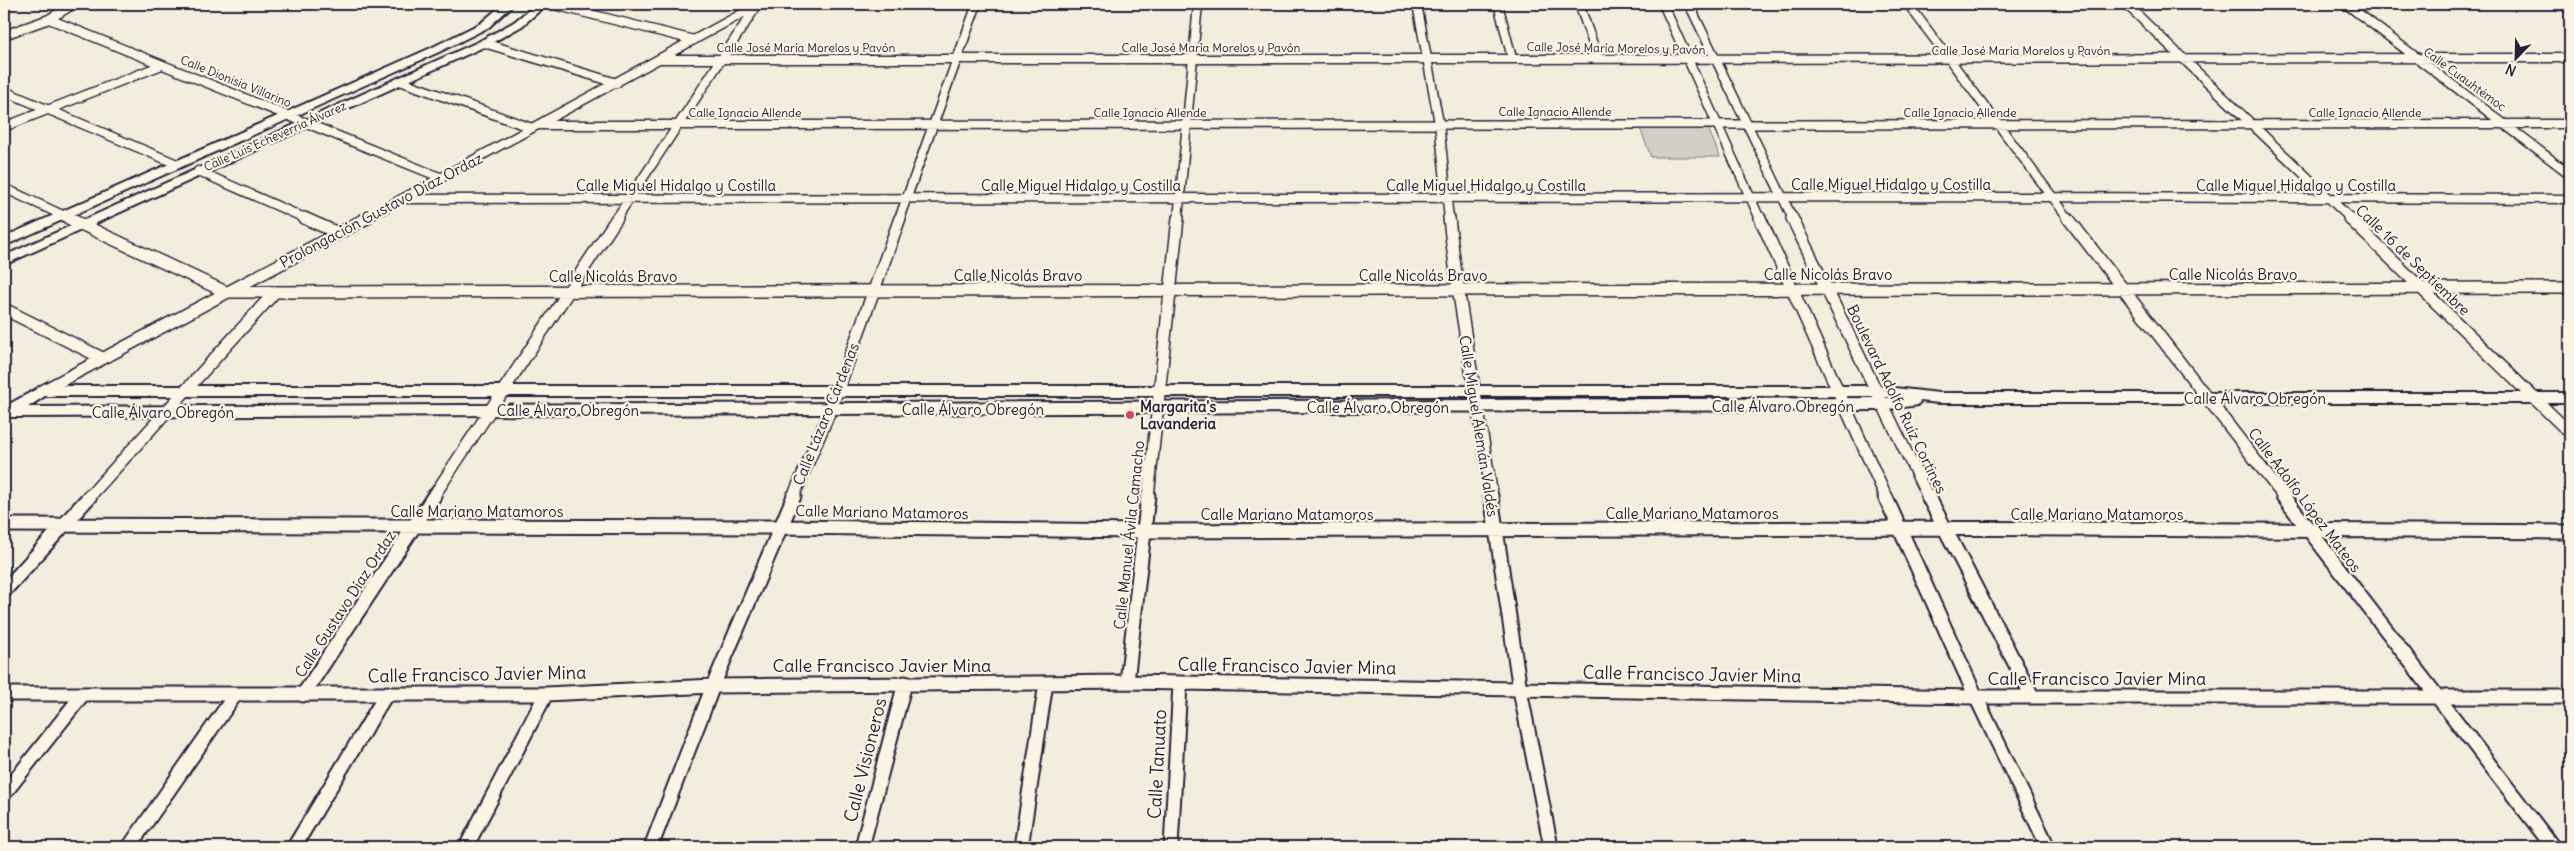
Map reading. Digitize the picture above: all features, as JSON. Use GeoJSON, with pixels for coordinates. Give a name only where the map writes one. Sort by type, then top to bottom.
{"type":"FeatureCollection","features":[{"type":"Feature","properties":{"kind":"street"},"geometry":{"type":"LineString","coordinates":[[4,35],[48,19],[74,4]]}},
{"type":"Feature","properties":{"kind":"street","name":"Calle Luis Echeverría Álvarez"},"geometry":{"type":"LineString","coordinates":[[4,242],[474,30],[490,22],[510,4]]}},
{"type":"Feature","properties":{"kind":"street","name":"Calle Luis Echeverría Álvarez"},"geometry":{"type":"LineString","coordinates":[[4,261],[198,171],[484,43],[518,24],[542,4]]}},
{"type":"Feature","properties":{"kind":"street"},"geometry":{"type":"LineString","coordinates":[[550,4],[694,40]]}},
{"type":"Feature","properties":{"kind":"street","name":"Prolongación Gustavo Díaz Ordaz"},"geometry":{"type":"LineString","coordinates":[[5,413],[102,358],[442,178],[758,4]]}},
{"type":"Feature","properties":{"kind":"street","name":"Calle Gustavo Díaz Ordaz"},"geometry":{"type":"LineString","coordinates":[[303,695],[758,4]]}},
{"type":"Feature","properties":{"kind":"street","name":"Calle Lázaro Cárdenas"},"geometry":{"type":"LineString","coordinates":[[652,847],[713,686],[837,391],[875,291],[956,58],[977,4]]}},
{"type":"Feature","properties":{"kind":"street","name":"Calle Manuel Ávila Camacho"},"geometry":{"type":"LineString","coordinates":[[1127,682],[1172,290],[1191,58],[1198,4]]}},
{"type":"Feature","properties":{"kind":"street","name":"Calle Miguel Alemán Valdés"},"geometry":{"type":"LineString","coordinates":[[1417,4],[1439,123],[1457,290],[1477,399],[1520,690],[1551,847]]}},
{"type":"Feature","properties":{"kind":"street"},"geometry":{"type":"LineString","coordinates":[[1498,4],[1512,58]]}},
{"type":"Feature","properties":{"kind":"street"},"geometry":{"type":"LineString","coordinates":[[1579,4],[1598,58]]}},
{"type":"Feature","properties":{"kind":"street"},"geometry":{"type":"LineString","coordinates":[[1663,4],[1976,697],[2048,847]]}},
{"type":"Feature","properties":{"kind":"street","name":"Boulevard Adolfo Ruíz Cortines"},"geometry":{"type":"LineString","coordinates":[[1689,4],[1718,60],[1746,123],[1944,529],[2032,696]]}},
{"type":"Feature","properties":{"kind":"street","name":"Calle Adolfo López Mateos"},"geometry":{"type":"LineString","coordinates":[[1908,4],[2051,197],[2124,289],[2553,847]]}},
{"type":"Feature","properties":{"kind":"street","name":"Calle 16 de Septiembre"},"geometry":{"type":"LineString","coordinates":[[2126,4],[2188,61],[2570,433]]}},
{"type":"Feature","properties":{"kind":"street","name":"Calle Cuauhtémoc"},"geometry":{"type":"LineString","coordinates":[[2346,4],[2570,174]]}},
{"type":"Feature","properties":{"kind":"street"},"geometry":{"type":"LineString","coordinates":[[2561,4],[2570,10]]}},
{"type":"Feature","properties":{"kind":"street","name":"Calle Dionisia Villarino"},"geometry":{"type":"LineString","coordinates":[[48,19],[442,178]]}},
{"type":"Feature","properties":{"kind":"street"},"geometry":{"type":"LineString","coordinates":[[484,43],[617,82]]}},
{"type":"Feature","properties":{"kind":"street","name":"Calle José María Morelos y Pavón"},"geometry":{"type":"LineString","coordinates":[[661,59],[1598,58],[1687,60],[2188,61],[2570,58]]}},
{"type":"Feature","properties":{"kind":"street"},"geometry":{"type":"LineString","coordinates":[[4,127],[162,65]]}},
{"type":"Feature","properties":{"kind":"street"},"geometry":{"type":"LineString","coordinates":[[400,81],[536,126]]}},
{"type":"Feature","properties":{"kind":"street"},"geometry":{"type":"LineString","coordinates":[[4,91],[177,164]]}},
{"type":"Feature","properties":{"kind":"street","name":"Calle Ignacio Allende"},"geometry":{"type":"LineString","coordinates":[[536,126],[679,124],[1439,123],[1999,125],[2570,124]]}},
{"type":"Feature","properties":{"kind":"street"},"geometry":{"type":"LineString","coordinates":[[198,171],[338,233]]}},
{"type":"Feature","properties":{"kind":"street"},"geometry":{"type":"LineString","coordinates":[[4,188],[226,292]]}},
{"type":"Feature","properties":{"kind":"street","name":"Calle Miguel Hidalgo y Costilla"},"geometry":{"type":"LineString","coordinates":[[401,199],[1784,199],[2051,197],[2570,200]]}},
{"type":"Feature","properties":{"kind":"street","name":"Calle Nicolás Bravo"},"geometry":{"type":"LineString","coordinates":[[226,292],[2570,288]]}},
{"type":"Feature","properties":{"kind":"street"},"geometry":{"type":"LineString","coordinates":[[4,591],[61,525],[275,292]]}},
{"type":"Feature","properties":{"kind":"street"},"geometry":{"type":"LineString","coordinates":[[4,310],[102,358]]}},
{"type":"Feature","properties":{"kind":"street","name":"Calle Álvaro Obregón"},"geometry":{"type":"LineString","coordinates":[[42,391],[1159,391],[1477,399]]}},
{"type":"Feature","properties":{"kind":"street","name":"Calle Álvaro Obregón"},"geometry":{"type":"LineString","coordinates":[[5,413],[1158,408],[1477,399],[2570,398]]}},
{"type":"Feature","properties":{"kind":"street","name":"Calle Mariano Matamoros"},"geometry":{"type":"LineString","coordinates":[[4,525],[780,527],[1144,531],[1899,528],[2570,532]]}},
{"type":"Feature","properties":{"kind":"street","name":"Calle Francisco Javier Mina"},"geometry":{"type":"LineString","coordinates":[[4,694],[546,694],[713,686],[1127,682],[1328,684],[1520,690],[1976,697],[2570,697]]}},
{"type":"Feature","properties":{"kind":"street","name":"Calle Visioneros"},"geometry":{"type":"LineString","coordinates":[[862,847],[905,683]]}},
{"type":"Feature","properties":{"kind":"street"},"geometry":{"type":"LineString","coordinates":[[1021,847],[1046,683]]}},
{"type":"Feature","properties":{"kind":"street","name":"Calle Tanuato"},"geometry":{"type":"LineString","coordinates":[[1171,847],[1180,684]]}},
{"type":"Feature","properties":{"kind":"street"},"geometry":{"type":"LineString","coordinates":[[294,847],[387,693]]}},
{"type":"Feature","properties":{"kind":"street"},"geometry":{"type":"LineString","coordinates":[[4,794],[83,694]]}},
{"type":"Feature","properties":{"kind":"street"},"geometry":{"type":"LineString","coordinates":[[466,847],[546,694]]}},
{"type":"Feature","properties":{"kind":"street"},"geometry":{"type":"LineString","coordinates":[[129,847],[235,695]]}},
{"type":"Feature","properties":{"kind":"shaded area"},"geometry":{"type":"Polygon","coordinates":[[[1640,128],[1708,128],[1720,157],[1651,157],[1640,128]]]}},
{"type":"Feature","properties":{"kind":"place","name":"Margarita's Lavanderia"},"geometry":{"type":"Point","coordinates":[1130,415]}}]}
